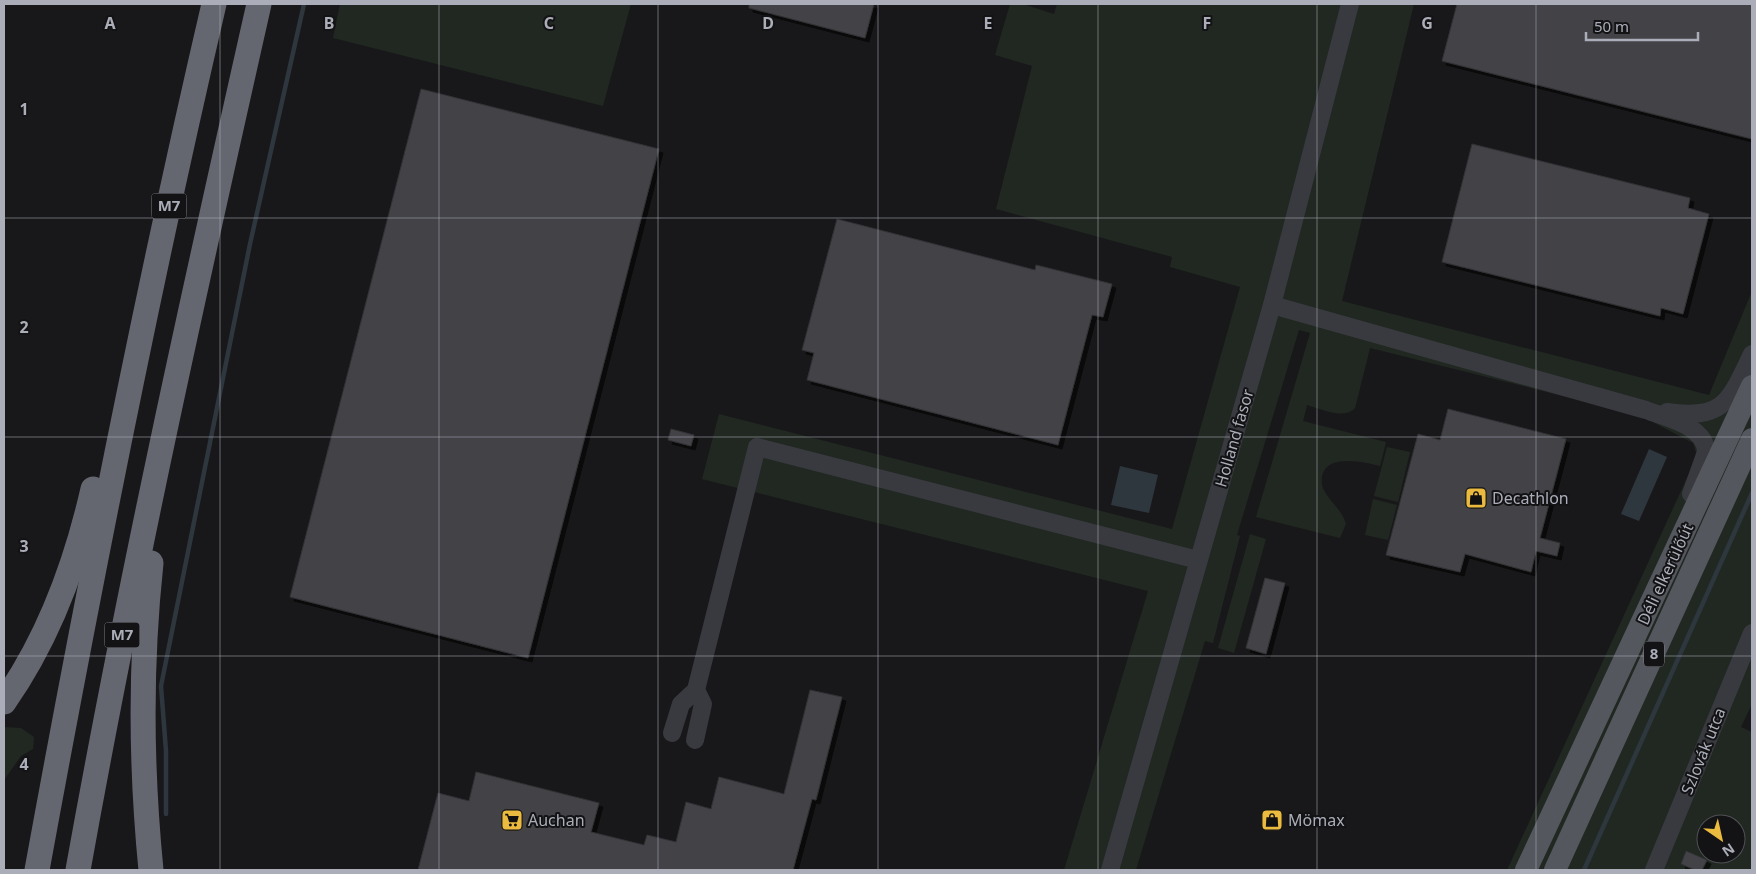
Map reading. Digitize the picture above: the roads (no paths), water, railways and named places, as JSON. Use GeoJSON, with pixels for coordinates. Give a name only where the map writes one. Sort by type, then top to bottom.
{"type":"FeatureCollection","features":[{"type":"Feature","properties":{"kind":"highway","name":"M7"},"geometry":{"type":"LineString","coordinates":[[37,870],[126,408],[214,4]]}},
{"type":"Feature","properties":{"kind":"highway","name":"M7"},"geometry":{"type":"LineString","coordinates":[[78,870],[108,703],[171,400],[259,4]]}},
{"type":"Feature","properties":{"kind":"highway"},"geometry":{"type":"LineString","coordinates":[[151,870],[146,813],[145,624],[151,564],[171,440],[171,400]]}},
{"type":"Feature","properties":{"kind":"highway"},"geometry":{"type":"LineString","coordinates":[[4,702],[32,658],[56,608],[78,551],[100,458],[126,408]]}},
{"type":"Feature","properties":{"kind":"main road","name":"Déli elkerülőút"},"geometry":{"type":"LineString","coordinates":[[1526,870],[1752,386]]}},
{"type":"Feature","properties":{"kind":"main road","name":"Déli elkerülőút"},"geometry":{"type":"LineString","coordinates":[[1555,870],[1752,439]]}},
{"type":"Feature","properties":{"kind":"street","name":"Holland fasor"},"geometry":{"type":"LineString","coordinates":[[1110,870],[1272,305],[1350,4]]}},
{"type":"Feature","properties":{"kind":"street"},"geometry":{"type":"LineString","coordinates":[[1272,305],[1646,410],[1695,430],[1706,445],[1702,464],[1689,498],[1692,518]]}},
{"type":"Feature","properties":{"kind":"street"},"geometry":{"type":"LineString","coordinates":[[1646,410],[1690,416],[1715,409],[1724,404],[1732,395],[1752,354]]}},
{"type":"Feature","properties":{"kind":"street"},"geometry":{"type":"LineString","coordinates":[[672,733],[681,704],[696,690],[757,446],[1198,560]]}},
{"type":"Feature","properties":{"kind":"street","name":"Szlovák utca"},"geometry":{"type":"LineString","coordinates":[[1654,870],[1752,633]]}},
{"type":"Feature","properties":{"kind":"street"},"geometry":{"type":"LineString","coordinates":[[695,740],[703,704],[696,690]]}},
{"type":"Feature","properties":{"kind":"waterway"},"geometry":{"type":"LineString","coordinates":[[166,814],[166,751],[161,686],[250,244],[304,4]]}},
{"type":"Feature","properties":{"kind":"waterway"},"geometry":{"type":"LineString","coordinates":[[1584,870],[1752,493]]}},
{"type":"Feature","properties":{"kind":"place","name":"Decathlon"},"geometry":{"type":"Point","coordinates":[1476,498]}},
{"type":"Feature","properties":{"kind":"place","name":"Auchan"},"geometry":{"type":"Point","coordinates":[512,820]}},
{"type":"Feature","properties":{"kind":"place","name":"Mömax"},"geometry":{"type":"Point","coordinates":[1272,820]}}]}
